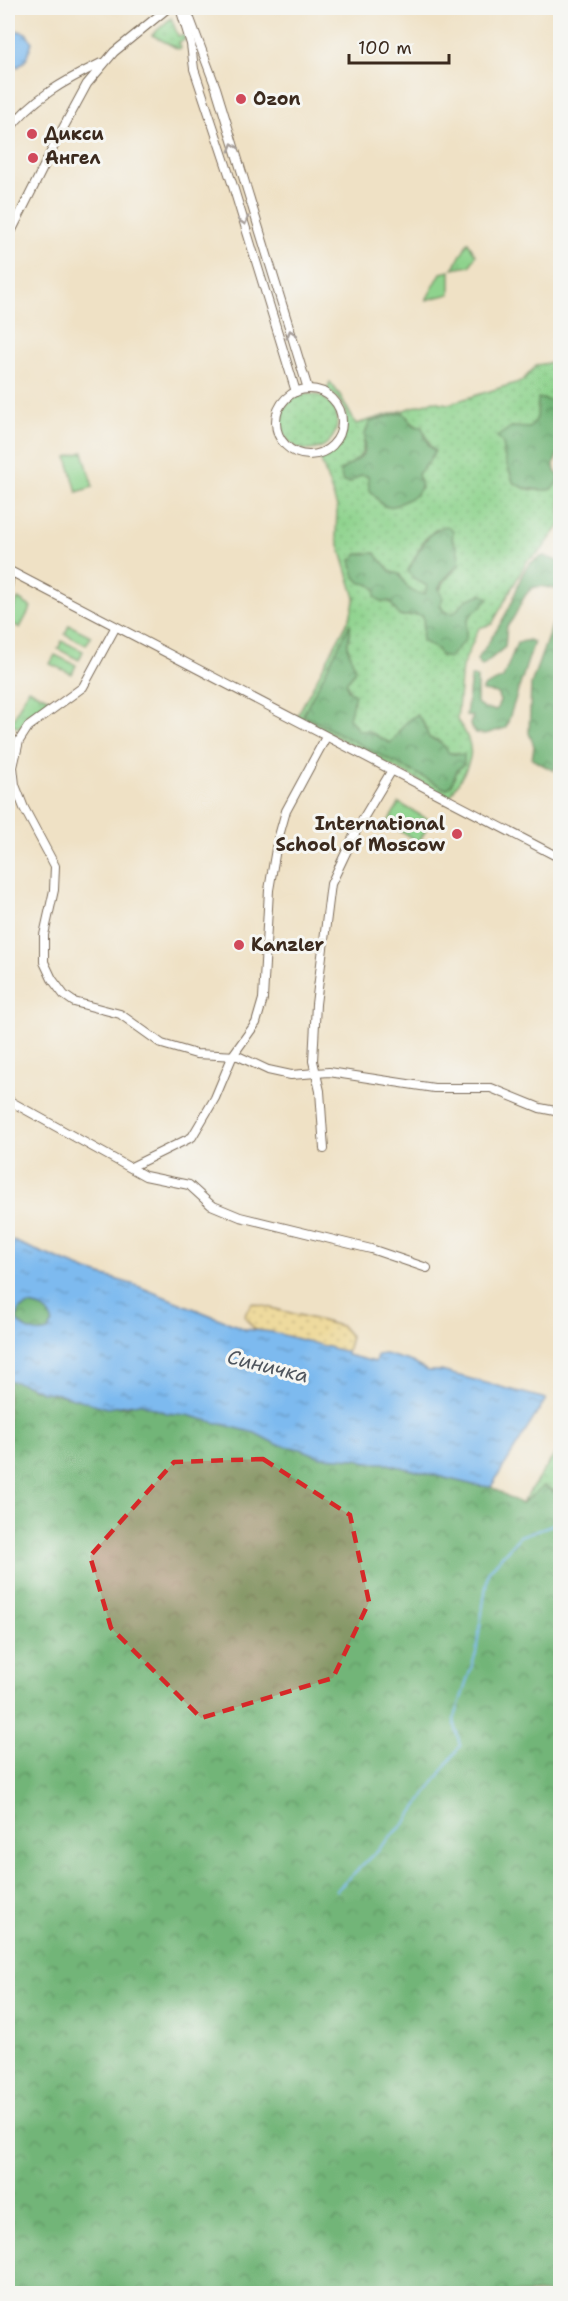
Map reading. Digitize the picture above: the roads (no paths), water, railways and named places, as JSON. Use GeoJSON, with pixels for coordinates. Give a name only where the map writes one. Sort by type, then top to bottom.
{"type":"FeatureCollection","features":[{"type":"Feature","properties":{"kind":"street"},"geometry":{"type":"LineString","coordinates":[[8,238],[87,84],[105,61],[168,8]]}},
{"type":"Feature","properties":{"kind":"street"},"geometry":{"type":"LineString","coordinates":[[180,8],[191,44],[194,69],[296,392]]}},
{"type":"Feature","properties":{"kind":"street"},"geometry":{"type":"LineString","coordinates":[[186,8],[216,88],[308,389]]}},
{"type":"Feature","properties":{"kind":"street"},"geometry":{"type":"LineString","coordinates":[[8,131],[21,114],[56,86],[105,61]]}},
{"type":"Feature","properties":{"kind":"street"},"geometry":{"type":"LineString","coordinates":[[308,389],[322,392],[338,405],[342,426],[333,445],[324,452],[304,455],[285,445],[279,436],[276,425],[277,415],[281,405],[296,392],[308,389]]}},
{"type":"Feature","properties":{"kind":"street"},"geometry":{"type":"LineString","coordinates":[[8,588],[9,571],[561,858]]}},
{"type":"Feature","properties":{"kind":"street"},"geometry":{"type":"LineString","coordinates":[[115,628],[82,687],[28,727],[19,741],[13,767],[15,785],[24,808],[55,866],[54,890],[44,935],[44,962],[58,988],[74,1002],[120,1014],[162,1044],[196,1054],[233,1055],[283,1074],[296,1076],[329,1072],[434,1088],[491,1088],[540,1108],[561,1112]]}},
{"type":"Feature","properties":{"kind":"street"},"geometry":{"type":"LineString","coordinates":[[131,1167],[192,1137],[215,1098],[233,1055],[253,1031],[263,999],[269,890],[283,820],[326,737]]}},
{"type":"Feature","properties":{"kind":"street"},"geometry":{"type":"LineString","coordinates":[[324,1149],[320,1091],[313,1061],[316,1004],[331,884],[358,826],[392,770]]}},
{"type":"Feature","properties":{"kind":"street"},"geometry":{"type":"LineString","coordinates":[[8,1100],[145,1176],[189,1185],[211,1205],[240,1217],[351,1244],[427,1268]]}},
{"type":"Feature","properties":{"kind":"water"},"geometry":{"type":"Polygon","coordinates":[[[15,30],[26,33],[32,42],[26,60],[18,67],[8,61],[8,43],[15,30]]]}},
{"type":"Feature","properties":{"kind":"water","name":"Синичка"},"geometry":{"type":"Polygon","coordinates":[[[8,1239],[88,1271],[135,1285],[245,1329],[272,1332],[375,1362],[377,1355],[385,1354],[412,1362],[427,1371],[441,1371],[546,1399],[491,1487],[384,1463],[321,1457],[301,1449],[276,1444],[255,1433],[187,1415],[166,1413],[140,1403],[107,1408],[60,1394],[42,1392],[8,1380],[8,1239]],[[29,1305],[20,1309],[16,1319],[30,1331],[48,1331],[53,1323],[49,1315],[41,1308],[29,1305]]]}},
{"type":"Feature","properties":{"kind":"waterway"},"geometry":{"type":"LineString","coordinates":[[336,1891],[406,1822],[460,1746],[454,1720],[476,1653],[488,1572],[520,1536],[560,1522]]}},
{"type":"Feature","properties":{"kind":"place","name":"Ozon"},"geometry":{"type":"Point","coordinates":[241,99]}},
{"type":"Feature","properties":{"kind":"place","name":"Дикси"},"geometry":{"type":"Point","coordinates":[32,134]}},
{"type":"Feature","properties":{"kind":"place","name":"Ангел"},"geometry":{"type":"Point","coordinates":[33,158]}},
{"type":"Feature","properties":{"kind":"place","name":"International School of Moscow"},"geometry":{"type":"Point","coordinates":[457,834]}},
{"type":"Feature","properties":{"kind":"place","name":"Kanzler"},"geometry":{"type":"Point","coordinates":[239,945]}}]}
